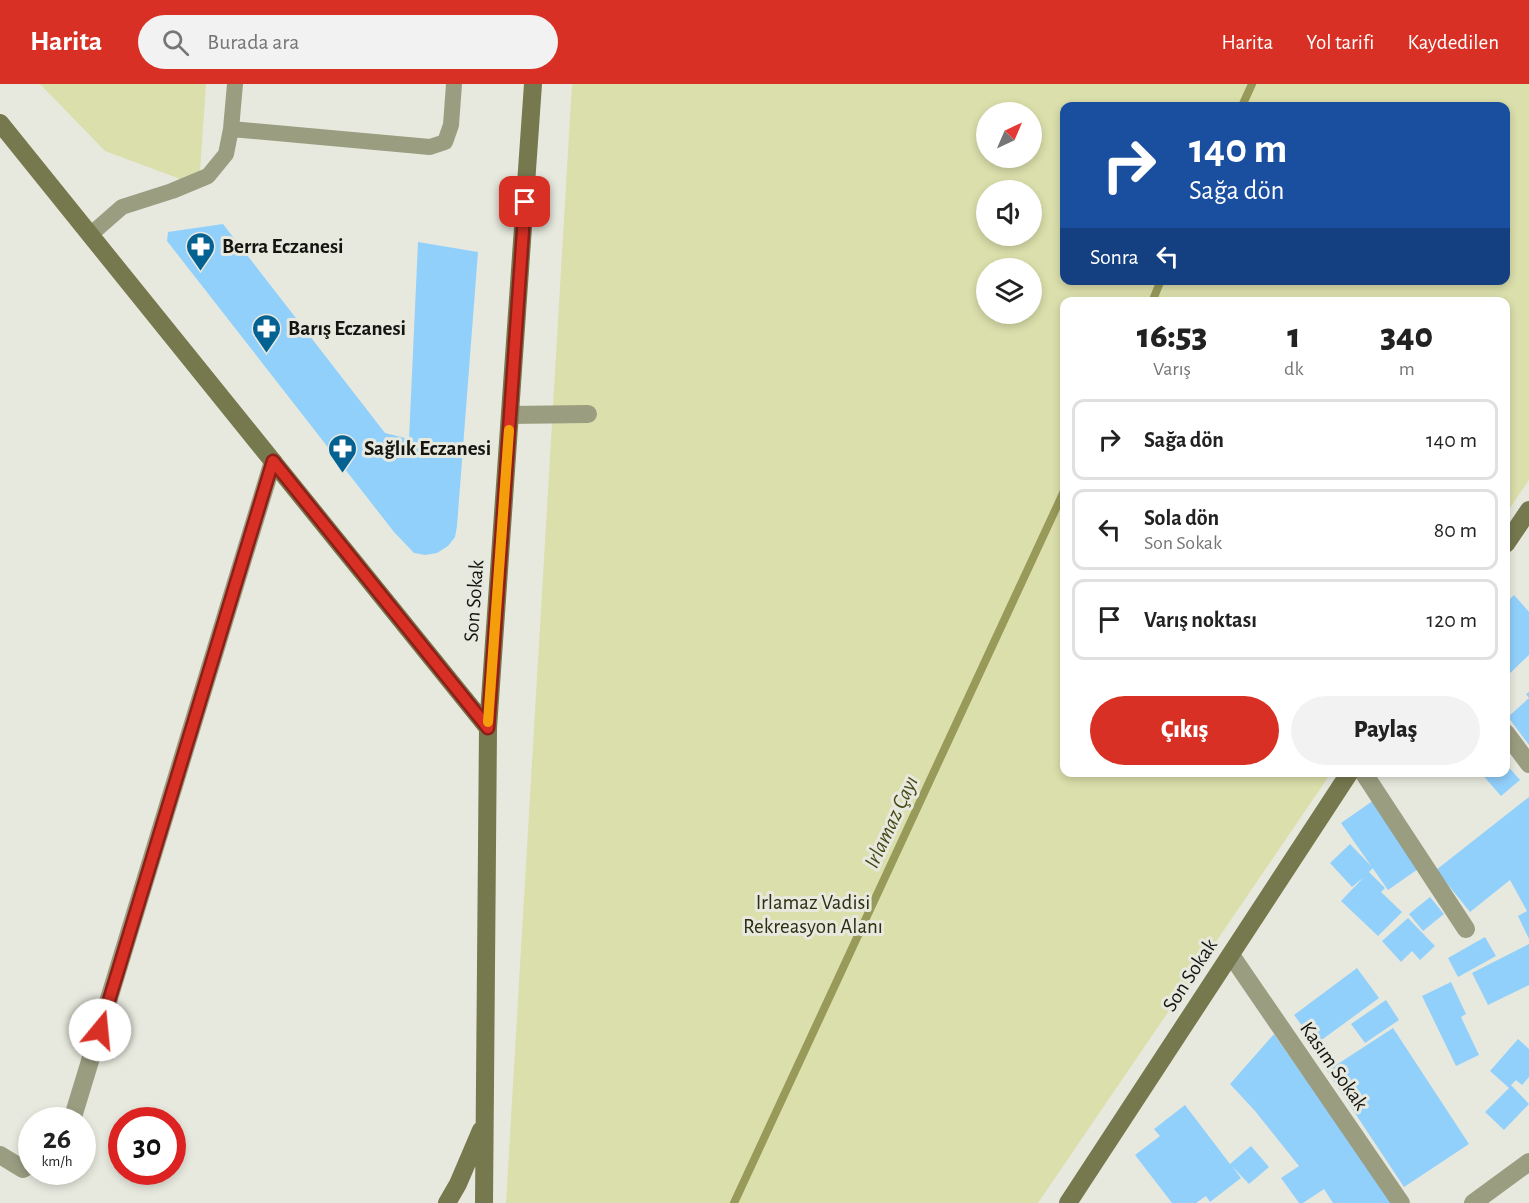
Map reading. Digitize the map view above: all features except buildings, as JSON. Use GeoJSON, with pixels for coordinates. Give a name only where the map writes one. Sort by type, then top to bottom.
{"type":"FeatureCollection","features":[{"type":"Feature","properties":{"kind":"main road","name":"Son Sokak"},"geometry":{"type":"LineString","coordinates":[[484,1203],[488,728],[533,84]]}},
{"type":"Feature","properties":{"kind":"main road"},"geometry":{"type":"LineString","coordinates":[[0,123],[488,728]]}},
{"type":"Feature","properties":{"kind":"main road"},"geometry":{"type":"LineString","coordinates":[[1510,538],[1529,510]]}},
{"type":"Feature","properties":{"kind":"main road","name":"Son Sokak"},"geometry":{"type":"LineString","coordinates":[[1068,1203],[1347,777]]}},
{"type":"Feature","properties":{"kind":"main road","name":"Son Sokak"},"geometry":{"type":"LineString","coordinates":[[447,1203],[458,1184],[484,1123]]}},
{"type":"Feature","properties":{"kind":"street"},"geometry":{"type":"LineString","coordinates":[[510,415],[588,414]]}},
{"type":"Feature","properties":{"kind":"street"},"geometry":{"type":"LineString","coordinates":[[76,1107],[273,461]]}},
{"type":"Feature","properties":{"kind":"street"},"geometry":{"type":"LineString","coordinates":[[1510,738],[1529,763]]}},
{"type":"Feature","properties":{"kind":"street"},"geometry":{"type":"LineString","coordinates":[[1366,777],[1466,929]]}},
{"type":"Feature","properties":{"kind":"street","name":"Kasım Sokak"},"geometry":{"type":"LineString","coordinates":[[1230,955],[1401,1203]]}},
{"type":"Feature","properties":{"kind":"street"},"geometry":{"type":"LineString","coordinates":[[0,1155],[18,1166]]}},
{"type":"Feature","properties":{"kind":"street"},"geometry":{"type":"LineString","coordinates":[[1473,1203],[1529,1162]]}},
{"type":"Feature","properties":{"kind":"lane"},"geometry":{"type":"LineString","coordinates":[[90,235],[122,207],[208,176],[226,154],[235,84]]}},
{"type":"Feature","properties":{"kind":"lane"},"geometry":{"type":"LineString","coordinates":[[231,129],[430,147],[445,142],[451,125],[454,84]]}},
{"type":"Feature","properties":{"kind":"green space"},"geometry":{"type":"Polygon","coordinates":[[[40,84],[206,84],[199,186],[105,151],[40,84]]]}},
{"type":"Feature","properties":{"kind":"green space","name":"Irlamaz Vadisi Rekreasyon Alanı"},"geometry":{"type":"Polygon","coordinates":[[[572,84],[1529,84],[1529,480],[1510,508],[1510,297],[1060,297],[1060,777],[1328,777],[1038,1203],[506,1203],[572,84]]]}},
{"type":"Feature","properties":{"kind":"waterway","name":"Irlamaz Çayı"},"geometry":{"type":"LineString","coordinates":[[1244,102],[1252,84]]}},
{"type":"Feature","properties":{"kind":"waterway","name":"Irlamaz Çayı"},"geometry":{"type":"LineString","coordinates":[[1154,297],[1159,285]]}},
{"type":"Feature","properties":{"kind":"waterway","name":"Irlamaz Çayı"},"geometry":{"type":"LineString","coordinates":[[734,1203],[1060,500]]}},
{"type":"Feature","properties":{"kind":"slow traffic"},"geometry":{"type":"LineString","coordinates":[[488,722],[509,430]]}},
{"type":"Feature","properties":{"kind":"place","name":"Berra Eczanesi"},"geometry":{"type":"Point","coordinates":[201,272]}},
{"type":"Feature","properties":{"kind":"place","name":"Barış Eczanesi"},"geometry":{"type":"Point","coordinates":[267,354]}},
{"type":"Feature","properties":{"kind":"place","name":"Sağlık Eczanesi"},"geometry":{"type":"Point","coordinates":[343,474]}},
{"type":"Feature","properties":{"kind":"route"},"geometry":{"type":"LineString","coordinates":[[100,1030],[273,461],[488,728],[525,202]]}}]}
